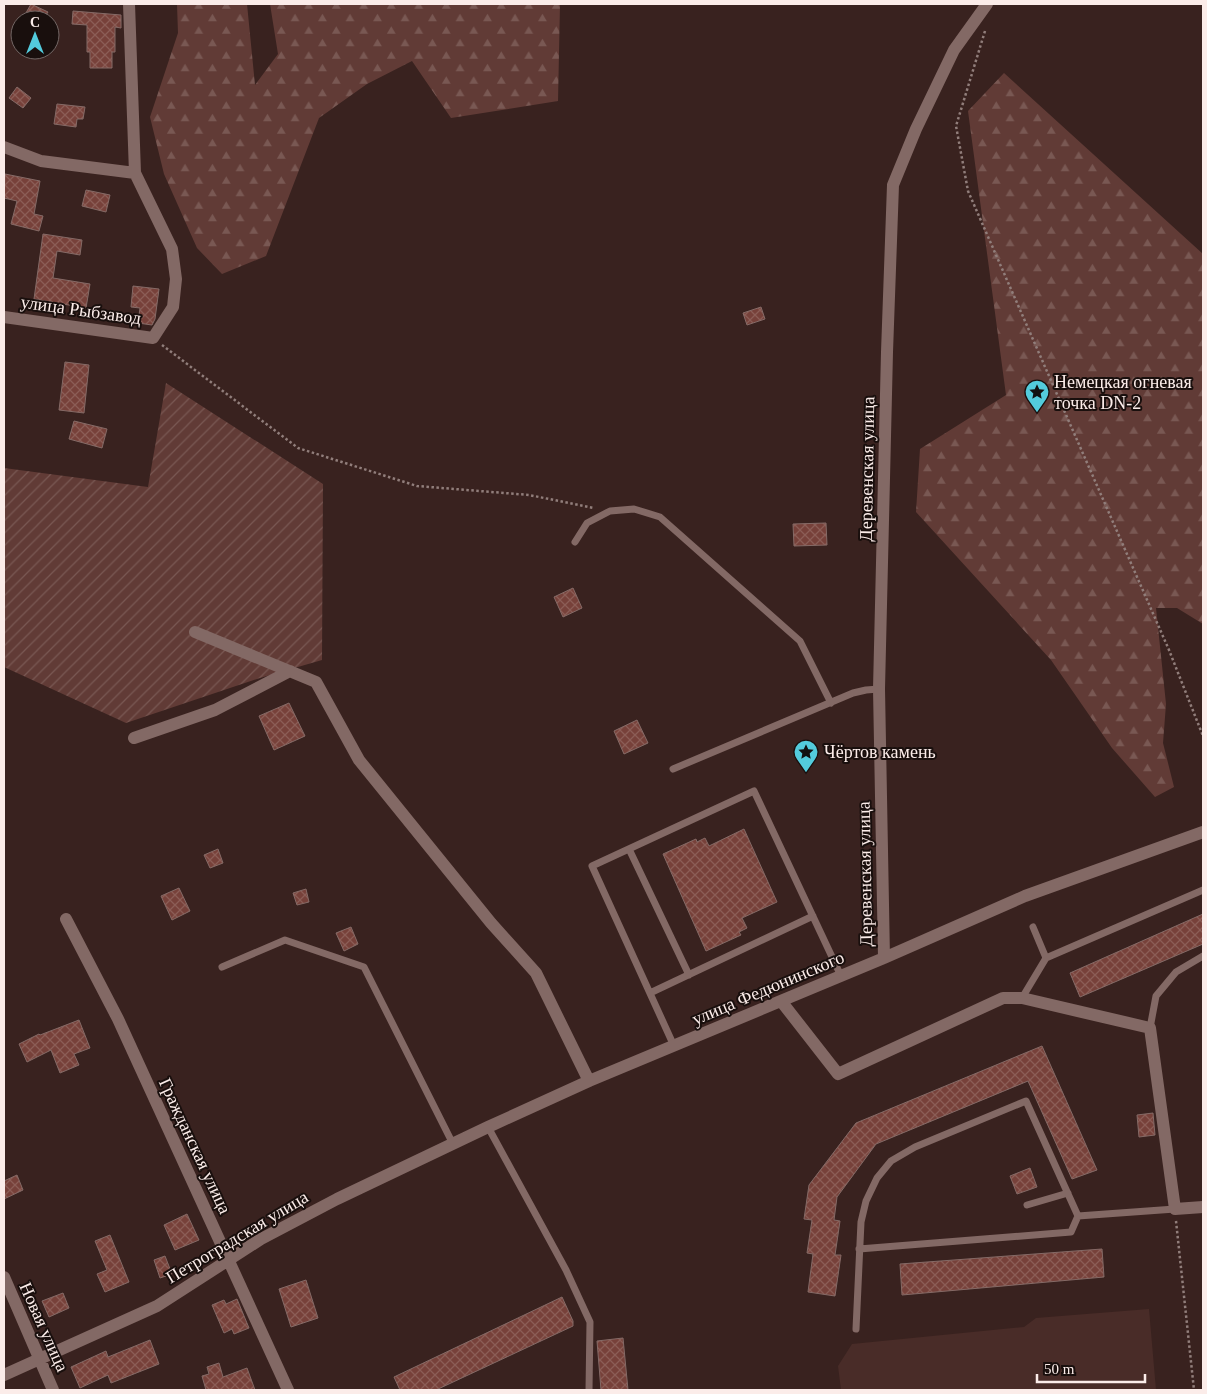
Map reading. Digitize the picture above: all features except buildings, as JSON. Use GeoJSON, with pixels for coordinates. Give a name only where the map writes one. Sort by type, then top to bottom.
{"type":"FeatureCollection","features":[{"type":"Feature","properties":{"kind":"street","name":"улица Рыбзавод"},"geometry":{"type":"LineString","coordinates":[[4,317],[153,338],[173,307],[176,279],[172,249],[135,173],[128,4]]}},
{"type":"Feature","properties":{"kind":"street","name":"Деревенская улица"},"geometry":{"type":"LineString","coordinates":[[884,958],[879,689],[893,185],[916,129],[954,50],[987,4]]}},
{"type":"Feature","properties":{"kind":"street"},"geometry":{"type":"LineString","coordinates":[[4,147],[41,161],[135,173]]}},
{"type":"Feature","properties":{"kind":"street"},"geometry":{"type":"LineString","coordinates":[[194,632],[316,682],[359,760],[491,923],[536,973],[589,1081]]}},
{"type":"Feature","properties":{"kind":"street"},"geometry":{"type":"LineString","coordinates":[[134,738],[215,710],[290,671]]}},
{"type":"Feature","properties":{"kind":"street","name":"улица Федюнинского"},"geometry":{"type":"LineString","coordinates":[[488,1127],[589,1081],[884,958],[1025,896],[1203,832]]}},
{"type":"Feature","properties":{"kind":"street","name":"Гражданская улица"},"geometry":{"type":"LineString","coordinates":[[66,919],[118,1019],[288,1390]]}},
{"type":"Feature","properties":{"kind":"street"},"geometry":{"type":"LineString","coordinates":[[781,1001],[838,1074],[1003,998],[1022,998],[1150,1028],[1175,1209],[1203,1207]]}},
{"type":"Feature","properties":{"kind":"street","name":"Петроградская улица"},"geometry":{"type":"LineString","coordinates":[[4,1375],[156,1306],[262,1239],[337,1199],[488,1127]]}},
{"type":"Feature","properties":{"kind":"street","name":"Новая улица"},"geometry":{"type":"LineString","coordinates":[[4,1277],[53,1390]]}},
{"type":"Feature","properties":{"kind":"lane"},"geometry":{"type":"LineString","coordinates":[[575,542],[587,523],[610,511],[634,509],[660,518],[800,641],[831,702]]}},
{"type":"Feature","properties":{"kind":"lane"},"geometry":{"type":"LineString","coordinates":[[673,769],[853,693],[879,689]]}},
{"type":"Feature","properties":{"kind":"lane"},"geometry":{"type":"LineString","coordinates":[[674,1046],[592,866],[754,791],[841,976]]}},
{"type":"Feature","properties":{"kind":"lane"},"geometry":{"type":"LineString","coordinates":[[630,849],[689,975]]}},
{"type":"Feature","properties":{"kind":"lane"},"geometry":{"type":"LineString","coordinates":[[1022,998],[1046,958],[1203,890]]}},
{"type":"Feature","properties":{"kind":"lane"},"geometry":{"type":"LineString","coordinates":[[650,993],[813,916]]}},
{"type":"Feature","properties":{"kind":"lane"},"geometry":{"type":"LineString","coordinates":[[1033,927],[1046,958]]}},
{"type":"Feature","properties":{"kind":"lane"},"geometry":{"type":"LineString","coordinates":[[222,967],[285,940],[364,967],[453,1144]]}},
{"type":"Feature","properties":{"kind":"lane"},"geometry":{"type":"LineString","coordinates":[[1150,1028],[1156,996],[1176,972],[1203,956]]}},
{"type":"Feature","properties":{"kind":"lane"},"geometry":{"type":"LineString","coordinates":[[856,1329],[859,1249],[861,1222],[866,1201],[878,1178],[891,1161],[915,1147],[1026,1101],[1078,1216],[1072,1232],[859,1249]]}},
{"type":"Feature","properties":{"kind":"lane"},"geometry":{"type":"LineString","coordinates":[[488,1127],[566,1270],[590,1322],[589,1390]]}},
{"type":"Feature","properties":{"kind":"lane"},"geometry":{"type":"LineString","coordinates":[[1027,1205],[1068,1193]]}},
{"type":"Feature","properties":{"kind":"lane"},"geometry":{"type":"LineString","coordinates":[[1078,1216],[1175,1209]]}},
{"type":"Feature","properties":{"kind":"path"},"geometry":{"type":"LineString","coordinates":[[986,30],[956,126],[968,191],[1169,650],[1203,736]]}},
{"type":"Feature","properties":{"kind":"path"},"geometry":{"type":"LineString","coordinates":[[153,338],[298,448],[417,486],[529,495],[610,511]]}},
{"type":"Feature","properties":{"kind":"path"},"geometry":{"type":"LineString","coordinates":[[1175,1209],[1194,1390]]}},
{"type":"Feature","properties":{"kind":"shaded area"},"geometry":{"type":"Polygon","coordinates":[[[1149,1309],[1156,1390],[841,1390],[838,1366],[852,1344],[1024,1327],[1036,1318],[1149,1309]]]}},
{"type":"Feature","properties":{"kind":"green space"},"geometry":{"type":"Polygon","coordinates":[[[177,4],[247,4],[255,85],[278,54],[270,4],[560,4],[558,101],[451,118],[412,61],[367,84],[319,118],[266,256],[222,274],[197,248],[164,174],[150,117],[178,33],[177,4]]]}},
{"type":"Feature","properties":{"kind":"green space"},"geometry":{"type":"Polygon","coordinates":[[[1004,73],[1203,254],[1203,624],[1177,608],[1156,608],[1166,704],[1163,743],[1174,787],[1155,797],[1112,748],[1051,660],[916,512],[920,449],[1006,395],[968,111],[1004,73]]]}},
{"type":"Feature","properties":{"kind":"green space"},"geometry":{"type":"Polygon","coordinates":[[[166,383],[323,484],[322,660],[260,678],[126,723],[4,667],[4,468],[148,487],[166,383]]]}},
{"type":"Feature","properties":{"kind":"place","name":"Немецкая огневая точка DN-2"},"geometry":{"type":"Point","coordinates":[1037,413]}},
{"type":"Feature","properties":{"kind":"place","name":"Чёртов камень"},"geometry":{"type":"Point","coordinates":[806,773]}}]}
